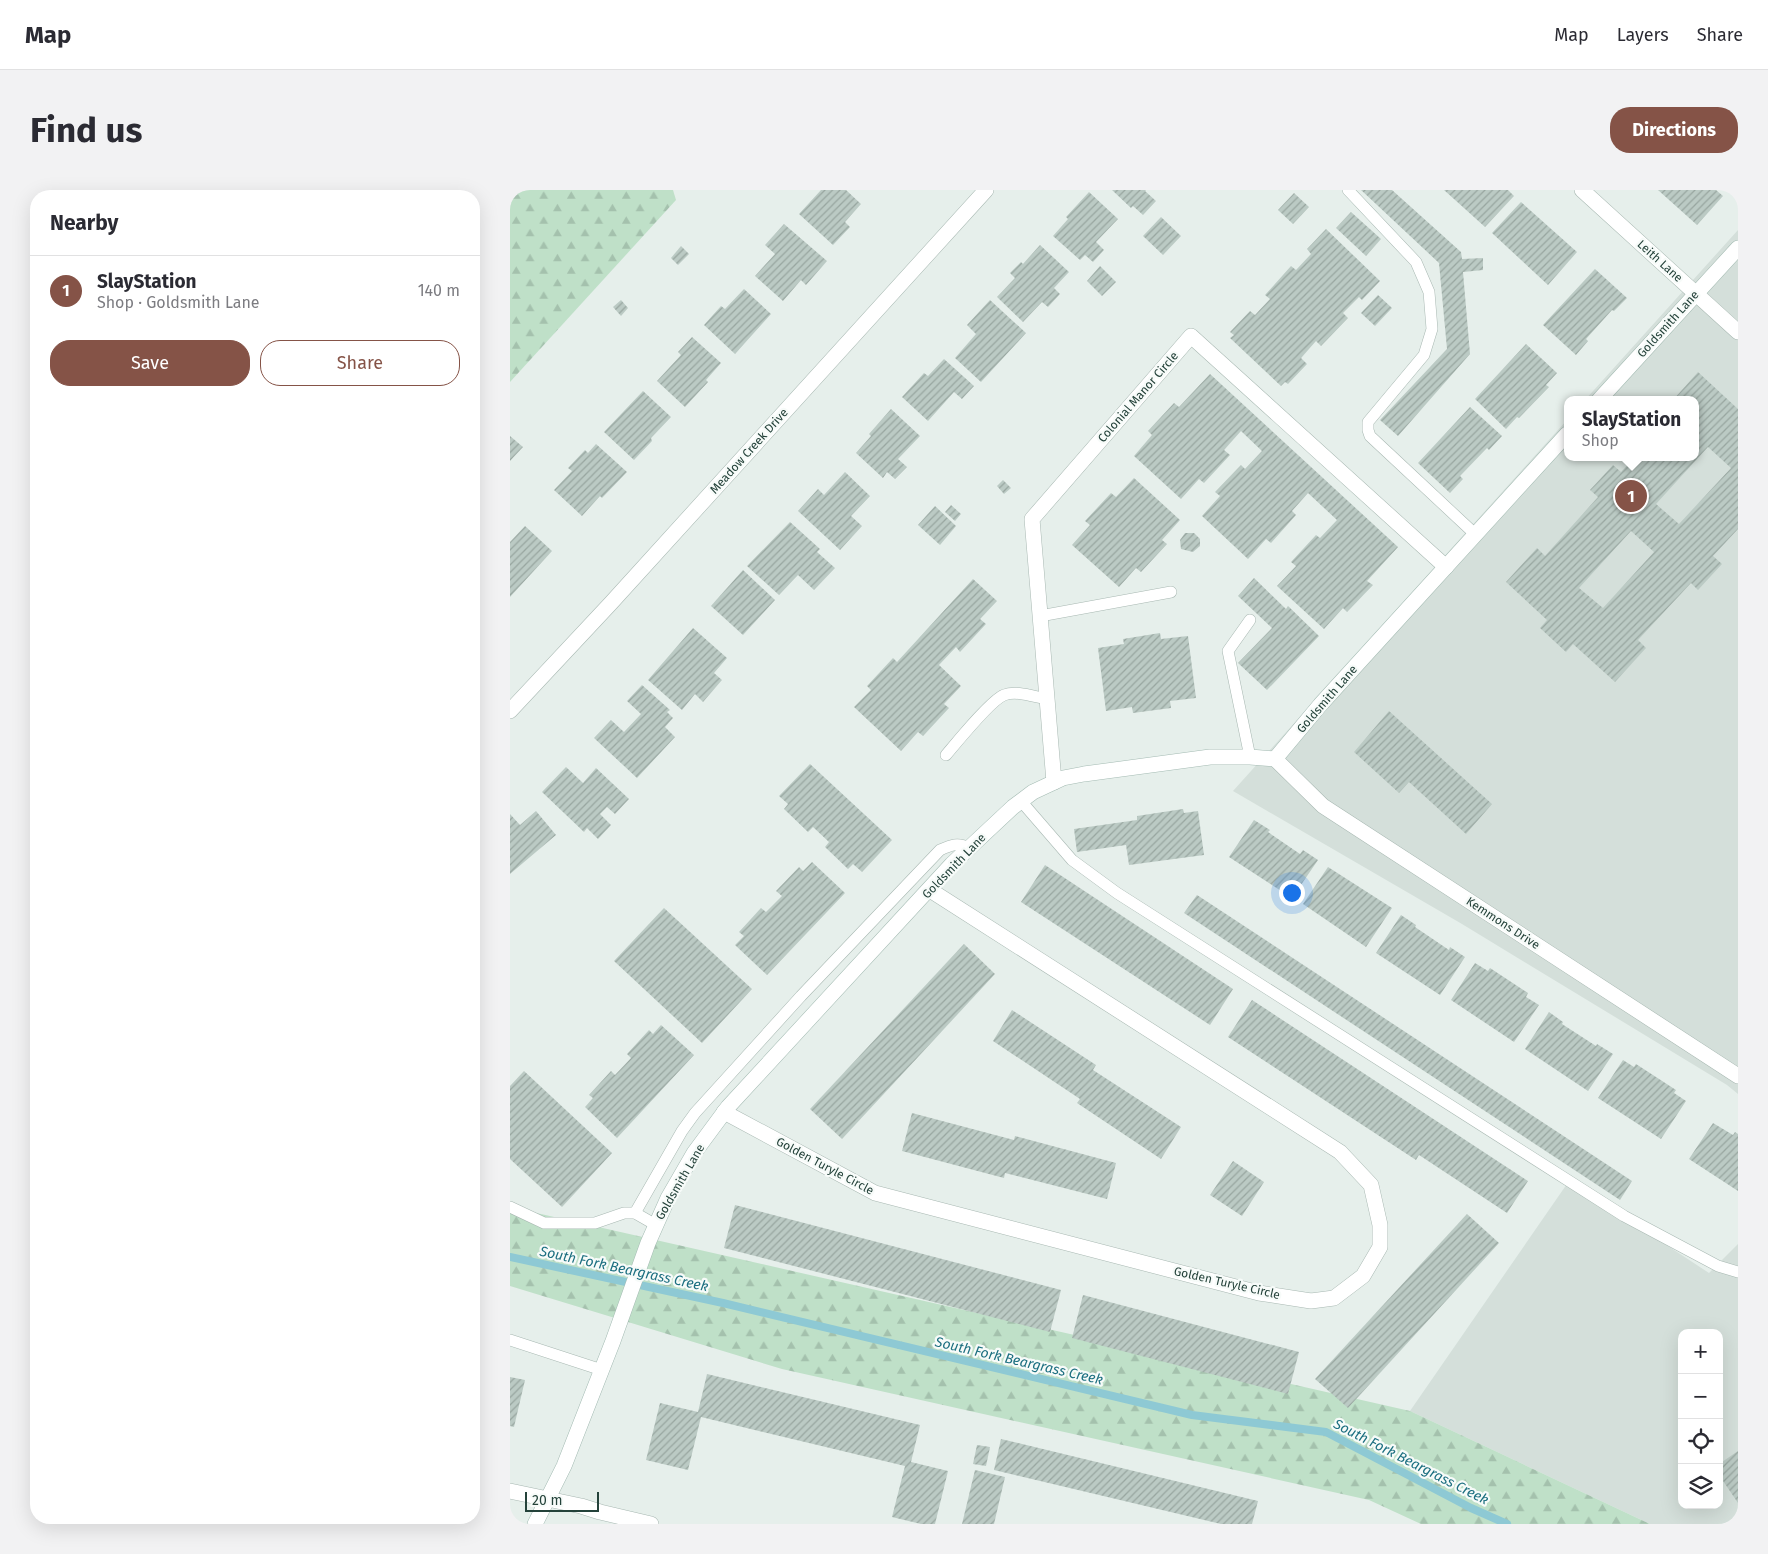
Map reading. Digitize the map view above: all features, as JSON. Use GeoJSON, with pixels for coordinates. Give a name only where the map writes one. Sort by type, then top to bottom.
{"type":"FeatureCollection","features":[{"type":"Feature","properties":{"kind":"street","name":"Meadow Creek Drive"},"geometry":{"type":"LineString","coordinates":[[510,711],[611,603],[986,190]]}},
{"type":"Feature","properties":{"kind":"street","name":"Leith Lane"},"geometry":{"type":"LineString","coordinates":[[1582,190],[1738,332]]}},
{"type":"Feature","properties":{"kind":"street","name":"Goldsmith Lane"},"geometry":{"type":"LineString","coordinates":[[1603,396],[1738,248]]}},
{"type":"Feature","properties":{"kind":"street","name":"Colonial Manor Circle"},"geometry":{"type":"LineString","coordinates":[[1054,782],[1032,520],[1190,336],[1446,567]]}},
{"type":"Feature","properties":{"kind":"street","name":"Goldsmith Lane"},"geometry":{"type":"LineString","coordinates":[[535,1524],[564,1466],[613,1341],[648,1243],[668,1198],[694,1153],[724,1112],[952,864],[1021,801],[1033,792],[1054,782],[1084,774],[1210,757],[1275,759],[1320,705],[1564,437]]}},
{"type":"Feature","properties":{"kind":"street","name":"Kemmons Drive"},"geometry":{"type":"LineString","coordinates":[[1275,759],[1324,806],[1736,1072]]}},
{"type":"Feature","properties":{"kind":"street","name":"Golden Turyle Circle"},"geometry":{"type":"LineString","coordinates":[[724,1112],[875,1193],[1259,1293],[1310,1301],[1334,1298],[1363,1276],[1380,1247],[1380,1225],[1371,1185],[1340,1152],[930,890]]}},
{"type":"Feature","properties":{"kind":"street"},"geometry":{"type":"LineString","coordinates":[[510,1491],[581,1506],[651,1524]]}},
{"type":"Feature","properties":{"kind":"lane"},"geometry":{"type":"LineString","coordinates":[[1348,190],[1416,262],[1428,292],[1432,329],[1424,355],[1368,422],[1370,436],[1476,535]]}},
{"type":"Feature","properties":{"kind":"lane"},"geometry":{"type":"LineString","coordinates":[[1040,616],[1171,592]]}},
{"type":"Feature","properties":{"kind":"lane"},"geometry":{"type":"LineString","coordinates":[[1250,620],[1228,651],[1250,757]]}},
{"type":"Feature","properties":{"kind":"lane"},"geometry":{"type":"LineString","coordinates":[[946,755],[992,703],[1004,695],[1015,693],[1047,699]]}},
{"type":"Feature","properties":{"kind":"lane"},"geometry":{"type":"LineString","coordinates":[[1021,801],[1072,860],[1117,893],[1624,1216],[1718,1266],[1738,1272]]}},
{"type":"Feature","properties":{"kind":"lane"},"geometry":{"type":"LineString","coordinates":[[635,1213],[682,1131],[691,1119],[801,996],[940,850],[952,845],[963,845],[969,848]]}},
{"type":"Feature","properties":{"kind":"lane"},"geometry":{"type":"LineString","coordinates":[[510,1207],[544,1223],[595,1223],[624,1213],[635,1213],[656,1225]]}},
{"type":"Feature","properties":{"kind":"lane"},"geometry":{"type":"LineString","coordinates":[[510,1340],[602,1370]]}},
{"type":"Feature","properties":{"kind":"shaded area"},"geometry":{"type":"Polygon","coordinates":[[[1738,230],[1738,1094],[1727,1085],[1462,924],[1233,791],[1564,423],[1564,461],[1699,461],[1699,396],[1589,396],[1738,230]]]}},
{"type":"Feature","properties":{"kind":"shaded area"},"geometry":{"type":"Polygon","coordinates":[[[1569,1181],[1709,1273],[1738,1244],[1738,1524],[1650,1524],[1410,1411],[1569,1181]]]}},
{"type":"Feature","properties":{"kind":"green space"},"geometry":{"type":"Polygon","coordinates":[[[510,190],[673,190],[676,200],[510,382],[510,190]]]}},
{"type":"Feature","properties":{"kind":"green space"},"geometry":{"type":"Polygon","coordinates":[[[510,1207],[1410,1411],[1650,1524],[1421,1524],[1369,1500],[782,1369],[510,1286],[510,1207]]]}},
{"type":"Feature","properties":{"kind":"building"},"geometry":{"type":"Polygon","coordinates":[[[821,190],[846,190],[861,204],[845,222],[850,227],[833,245],[799,214],[821,190]]]}},
{"type":"Feature","properties":{"kind":"building"},"geometry":{"type":"Polygon","coordinates":[[[1112,190],[1146,190],[1156,201],[1143,215],[1133,206],[1131,208],[1112,190]]]}},
{"type":"Feature","properties":{"kind":"building"},"geometry":{"type":"Polygon","coordinates":[[[1361,190],[1392,190],[1461,252],[1462,259],[1483,258],[1483,270],[1463,272],[1470,354],[1398,436],[1380,420],[1447,349],[1439,263],[1361,190]]]}},
{"type":"Feature","properties":{"kind":"building"},"geometry":{"type":"Polygon","coordinates":[[[1444,190],[1508,190],[1514,196],[1485,227],[1444,190]]]}},
{"type":"Feature","properties":{"kind":"building"},"geometry":{"type":"Polygon","coordinates":[[[1658,190],[1716,190],[1723,196],[1697,225],[1658,190]]]}},
{"type":"Feature","properties":{"kind":"building"},"geometry":{"type":"Polygon","coordinates":[[[1089,192],[1118,219],[1096,242],[1104,250],[1093,262],[1085,255],[1080,260],[1053,236],[1068,219],[1066,217],[1089,192]]]}},
{"type":"Feature","properties":{"kind":"building"},"geometry":{"type":"Polygon","coordinates":[[[1294,193],[1309,207],[1293,224],[1278,210],[1294,193]]]}},
{"type":"Feature","properties":{"kind":"building"},"geometry":{"type":"Polygon","coordinates":[[[1521,202],[1577,252],[1548,285],[1492,233],[1521,202]]]}},
{"type":"Feature","properties":{"kind":"building"},"geometry":{"type":"Polygon","coordinates":[[[1351,212],[1381,239],[1366,256],[1336,228],[1351,212]]]}},
{"type":"Feature","properties":{"kind":"building"},"geometry":{"type":"Polygon","coordinates":[[[1161,217],[1181,236],[1163,255],[1143,236],[1161,217]]]}},
{"type":"Feature","properties":{"kind":"building"},"geometry":{"type":"Polygon","coordinates":[[[784,224],[827,261],[806,285],[801,280],[783,301],[755,276],[775,254],[765,245],[784,224]]]}},
{"type":"Feature","properties":{"kind":"building"},"geometry":{"type":"Polygon","coordinates":[[[1326,229],[1380,281],[1362,300],[1359,297],[1343,313],[1348,318],[1321,346],[1316,341],[1301,358],[1307,364],[1288,384],[1285,382],[1281,386],[1230,338],[1234,335],[1230,332],[1250,311],[1255,315],[1270,299],[1265,295],[1291,266],[1296,270],[1311,254],[1307,249],[1326,229]]]}},
{"type":"Feature","properties":{"kind":"building"},"geometry":{"type":"Polygon","coordinates":[[[1040,245],[1069,272],[1054,288],[1060,294],[1048,307],[1042,302],[1023,322],[997,297],[1015,278],[1010,273],[1021,262],[1023,264],[1040,245]]]}},
{"type":"Feature","properties":{"kind":"building"},"geometry":{"type":"Polygon","coordinates":[[[681,246],[689,254],[678,265],[671,258],[681,246]]]}},
{"type":"Feature","properties":{"kind":"building"},"geometry":{"type":"Polygon","coordinates":[[[1100,266],[1116,282],[1102,296],[1087,281],[1100,266]]]}},
{"type":"Feature","properties":{"kind":"building"},"geometry":{"type":"Polygon","coordinates":[[[1595,269],[1627,298],[1614,311],[1612,310],[1586,339],[1588,341],[1576,355],[1543,325],[1595,269]]]}},
{"type":"Feature","properties":{"kind":"building"},"geometry":{"type":"Polygon","coordinates":[[[744,289],[771,314],[735,354],[704,325],[721,306],[725,309],[744,289]]]}},
{"type":"Feature","properties":{"kind":"building"},"geometry":{"type":"Polygon","coordinates":[[[1378,295],[1392,308],[1375,326],[1361,313],[1378,295]]]}},
{"type":"Feature","properties":{"kind":"building"},"geometry":{"type":"Polygon","coordinates":[[[621,300],[628,308],[621,316],[613,307],[621,300]]]}},
{"type":"Feature","properties":{"kind":"building"},"geometry":{"type":"Polygon","coordinates":[[[990,300],[1026,333],[981,382],[955,358],[976,334],[967,325],[990,300]]]}},
{"type":"Feature","properties":{"kind":"building"},"geometry":{"type":"Polygon","coordinates":[[[692,337],[721,363],[706,380],[708,382],[685,407],[657,381],[681,355],[678,352],[692,337]]]}},
{"type":"Feature","properties":{"kind":"building"},"geometry":{"type":"Polygon","coordinates":[[[1526,344],[1557,373],[1546,385],[1549,387],[1506,429],[1475,399],[1526,344]]]}},
{"type":"Feature","properties":{"kind":"building"},"geometry":{"type":"Polygon","coordinates":[[[944,359],[974,386],[962,399],[954,392],[928,421],[902,397],[924,373],[928,376],[944,359]]]}},
{"type":"Feature","properties":{"kind":"building"},"geometry":{"type":"Polygon","coordinates":[[[1698,372],[1738,409],[1738,529],[1713,556],[1722,564],[1698,590],[1691,583],[1638,640],[1646,648],[1615,682],[1573,644],[1566,652],[1540,628],[1547,620],[1506,582],[1537,548],[1545,556],[1598,497],[1590,490],[1613,465],[1621,472],[1631,461],[1695,461],[1656,504],[1679,524],[1731,468],[1708,447],[1699,457],[1699,396],[1677,396],[1698,372]],[[1631,531],[1579,588],[1603,608],[1654,552],[1631,531]]]}},
{"type":"Feature","properties":{"kind":"building"},"geometry":{"type":"Polygon","coordinates":[[[1210,374],[1398,547],[1367,581],[1373,585],[1347,612],[1343,608],[1324,629],[1277,586],[1296,566],[1291,562],[1316,535],[1320,538],[1337,520],[1308,493],[1292,511],[1296,515],[1271,543],[1266,539],[1248,559],[1202,516],[1220,496],[1215,492],[1241,465],[1245,469],[1262,451],[1241,431],[1224,450],[1230,455],[1204,483],[1199,479],[1181,499],[1134,456],[1152,435],[1148,431],[1174,403],[1179,407],[1210,374]]]}},
{"type":"Feature","properties":{"kind":"building"},"geometry":{"type":"Polygon","coordinates":[[[643,391],[671,417],[634,460],[604,432],[643,391]]]}},
{"type":"Feature","properties":{"kind":"building"},"geometry":{"type":"Polygon","coordinates":[[[1470,407],[1502,436],[1489,450],[1487,448],[1460,476],[1463,479],[1450,493],[1418,463],[1470,407]]]}},
{"type":"Feature","properties":{"kind":"building"},"geometry":{"type":"Polygon","coordinates":[[[891,409],[920,436],[898,459],[907,467],[895,479],[887,472],[883,478],[856,453],[871,436],[869,434],[891,409]]]}},
{"type":"Feature","properties":{"kind":"building"},"geometry":{"type":"Polygon","coordinates":[[[510,436],[523,447],[510,461],[510,436]]]}},
{"type":"Feature","properties":{"kind":"building"},"geometry":{"type":"Polygon","coordinates":[[[596,444],[627,472],[602,498],[600,496],[582,516],[554,490],[572,471],[568,468],[585,450],[588,453],[596,444]]]}},
{"type":"Feature","properties":{"kind":"building"},"geometry":{"type":"Polygon","coordinates":[[[845,472],[870,496],[851,516],[862,526],[840,550],[798,511],[818,489],[824,495],[845,472]]]}},
{"type":"Feature","properties":{"kind":"building"},"geometry":{"type":"Polygon","coordinates":[[[1134,478],[1180,520],[1162,540],[1167,544],[1141,572],[1136,568],[1119,587],[1072,545],[1090,525],[1085,521],[1111,493],[1116,497],[1134,478]]]}},
{"type":"Feature","properties":{"kind":"building"},"geometry":{"type":"Polygon","coordinates":[[[1003,480],[1011,488],[1004,494],[997,486],[1003,480]]]}},
{"type":"Feature","properties":{"kind":"building"},"geometry":{"type":"Polygon","coordinates":[[[951,505],[961,514],[955,521],[945,512],[951,505]]]}},
{"type":"Feature","properties":{"kind":"building"},"geometry":{"type":"Polygon","coordinates":[[[935,506],[956,526],[940,545],[918,525],[935,506]]]}},
{"type":"Feature","properties":{"kind":"building"},"geometry":{"type":"Polygon","coordinates":[[[790,522],[820,549],[817,552],[835,568],[814,590],[798,575],[779,595],[747,566],[790,522]]]}},
{"type":"Feature","properties":{"kind":"building"},"geometry":{"type":"Polygon","coordinates":[[[525,526],[552,551],[510,597],[510,542],[525,526]]]}},
{"type":"Feature","properties":{"kind":"building"},"geometry":{"type":"Polygon","coordinates":[[[1185,533],[1194,533],[1200,539],[1200,546],[1193,552],[1181,549],[1180,540],[1185,533]]]}},
{"type":"Feature","properties":{"kind":"building"},"geometry":{"type":"Polygon","coordinates":[[[743,570],[775,600],[743,635],[711,606],[743,570]]]}},
{"type":"Feature","properties":{"kind":"building"},"geometry":{"type":"Polygon","coordinates":[[[1254,578],[1286,609],[1288,606],[1319,636],[1267,690],[1238,663],[1272,628],[1238,596],[1254,578]]]}},
{"type":"Feature","properties":{"kind":"building"},"geometry":{"type":"Polygon","coordinates":[[[973,579],[997,601],[980,619],[986,624],[960,652],[956,647],[939,665],[961,686],[944,704],[949,708],[923,736],[918,732],[901,751],[854,707],[871,690],[867,686],[893,658],[897,662],[973,579]]]}},
{"type":"Feature","properties":{"kind":"building"},"geometry":{"type":"Polygon","coordinates":[[[693,628],[727,658],[714,673],[722,680],[703,702],[695,694],[682,710],[648,680],[693,628]]]}},
{"type":"Feature","properties":{"kind":"building"},"geometry":{"type":"Polygon","coordinates":[[[1160,633],[1161,639],[1188,636],[1196,698],[1170,701],[1171,708],[1133,713],[1132,707],[1106,711],[1098,648],[1124,644],[1123,639],[1160,633]]]}},
{"type":"Feature","properties":{"kind":"building"},"geometry":{"type":"Polygon","coordinates":[[[642,685],[670,710],[667,712],[673,718],[665,727],[675,737],[637,778],[594,738],[611,720],[624,732],[641,714],[627,701],[642,685]]]}},
{"type":"Feature","properties":{"kind":"building"},"geometry":{"type":"Polygon","coordinates":[[[1389,711],[1492,804],[1466,834],[1409,782],[1399,793],[1354,752],[1389,711]]]}},
{"type":"Feature","properties":{"kind":"building"},"geometry":{"type":"Polygon","coordinates":[[[810,764],[892,840],[862,872],[853,864],[848,869],[825,847],[829,842],[813,827],[808,832],[784,809],[788,804],[779,796],[810,764]]]}},
{"type":"Feature","properties":{"kind":"building"},"geometry":{"type":"Polygon","coordinates":[[[566,767],[583,783],[596,768],[629,799],[615,814],[607,807],[600,814],[611,825],[598,839],[587,828],[584,832],[542,792],[566,767]]]}},
{"type":"Feature","properties":{"kind":"building"},"geometry":{"type":"Polygon","coordinates":[[[1183,809],[1184,813],[1198,811],[1204,855],[1129,865],[1126,845],[1077,852],[1074,829],[1137,820],[1137,816],[1183,809]]]}},
{"type":"Feature","properties":{"kind":"building"},"geometry":{"type":"Polygon","coordinates":[[[536,811],[556,835],[510,874],[510,814],[520,825],[536,811]]]}},
{"type":"Feature","properties":{"kind":"building"},"geometry":{"type":"Polygon","coordinates":[[[1254,820],[1300,854],[1303,850],[1318,860],[1292,898],[1229,857],[1254,820]]]}},
{"type":"Feature","properties":{"kind":"building"},"geometry":{"type":"Polygon","coordinates":[[[812,862],[845,893],[767,975],[735,945],[744,936],[739,932],[761,908],[766,912],[782,896],[776,891],[799,867],[803,871],[812,862]]]}},
{"type":"Feature","properties":{"kind":"building"},"geometry":{"type":"Polygon","coordinates":[[[1045,865],[1233,989],[1210,1025],[1021,902],[1045,865]]]}},
{"type":"Feature","properties":{"kind":"building"},"geometry":{"type":"Polygon","coordinates":[[[1328,867],[1392,908],[1366,947],[1303,904],[1328,867]]]}},
{"type":"Feature","properties":{"kind":"building"},"geometry":{"type":"Polygon","coordinates":[[[1197,895],[1632,1181],[1620,1200],[1184,913],[1197,895]]]}},
{"type":"Feature","properties":{"kind":"building"},"geometry":{"type":"Polygon","coordinates":[[[664,908],[752,989],[702,1043],[614,961],[664,908]]]}},
{"type":"Feature","properties":{"kind":"building"},"geometry":{"type":"Polygon","coordinates":[[[1401,915],[1449,950],[1450,947],[1465,957],[1440,995],[1376,953],[1401,915]]]}},
{"type":"Feature","properties":{"kind":"building"},"geometry":{"type":"Polygon","coordinates":[[[964,944],[995,974],[842,1139],[810,1109],[964,944]]]}},
{"type":"Feature","properties":{"kind":"building"},"geometry":{"type":"Polygon","coordinates":[[[1475,963],[1488,971],[1490,968],[1528,993],[1526,997],[1539,1005],[1514,1042],[1451,1000],[1475,963]]]}},
{"type":"Feature","properties":{"kind":"building"},"geometry":{"type":"Polygon","coordinates":[[[1252,1000],[1528,1181],[1507,1213],[1419,1155],[1416,1160],[1228,1037],[1252,1000]]]}},
{"type":"Feature","properties":{"kind":"building"},"geometry":{"type":"Polygon","coordinates":[[[1012,1010],[1096,1065],[1093,1070],[1181,1127],[1161,1159],[1077,1103],[1080,1099],[993,1041],[1012,1010]]]}},
{"type":"Feature","properties":{"kind":"building"},"geometry":{"type":"Polygon","coordinates":[[[1549,1012],[1563,1022],[1562,1024],[1596,1046],[1597,1044],[1613,1054],[1588,1091],[1525,1049],[1549,1012]]]}},
{"type":"Feature","properties":{"kind":"building"},"geometry":{"type":"Polygon","coordinates":[[[661,1025],[694,1055],[617,1138],[585,1107],[593,1098],[589,1095],[611,1071],[615,1075],[631,1058],[627,1054],[649,1030],[653,1034],[661,1025]]]}},
{"type":"Feature","properties":{"kind":"building"},"geometry":{"type":"Polygon","coordinates":[[[1623,1060],[1634,1067],[1636,1064],[1676,1090],[1674,1093],[1686,1101],[1661,1139],[1598,1098],[1623,1060]]]}},
{"type":"Feature","properties":{"kind":"building"},"geometry":{"type":"Polygon","coordinates":[[[524,1071],[612,1153],[562,1207],[510,1159],[510,1086],[524,1071]]]}},
{"type":"Feature","properties":{"kind":"building"},"geometry":{"type":"Polygon","coordinates":[[[912,1113],[1014,1140],[1015,1136],[1116,1163],[1107,1199],[1005,1173],[1004,1178],[902,1151],[912,1113]]]}},
{"type":"Feature","properties":{"kind":"building"},"geometry":{"type":"Polygon","coordinates":[[[1713,1123],[1733,1135],[1735,1132],[1738,1134],[1738,1191],[1689,1159],[1713,1123]]]}},
{"type":"Feature","properties":{"kind":"building"},"geometry":{"type":"Polygon","coordinates":[[[1233,1161],[1264,1182],[1242,1216],[1210,1195],[1233,1161]]]}},
{"type":"Feature","properties":{"kind":"building"},"geometry":{"type":"Polygon","coordinates":[[[735,1205],[1061,1290],[1050,1332],[724,1248],[735,1205]]]}},
{"type":"Feature","properties":{"kind":"building"},"geometry":{"type":"Polygon","coordinates":[[[1467,1214],[1499,1243],[1348,1408],[1315,1379],[1467,1214]]]}},
{"type":"Feature","properties":{"kind":"building"},"geometry":{"type":"Polygon","coordinates":[[[1083,1295],[1299,1352],[1288,1394],[1072,1338],[1083,1295]]]}},
{"type":"Feature","properties":{"kind":"building"},"geometry":{"type":"Polygon","coordinates":[[[707,1374],[920,1425],[911,1462],[948,1471],[935,1524],[921,1524],[892,1517],[905,1466],[701,1417],[688,1470],[646,1460],[660,1403],[698,1412],[707,1374]]]}},
{"type":"Feature","properties":{"kind":"building"},"geometry":{"type":"Polygon","coordinates":[[[510,1377],[525,1380],[514,1427],[510,1426],[510,1377]]]}},
{"type":"Feature","properties":{"kind":"building"},"geometry":{"type":"Polygon","coordinates":[[[1001,1439],[1258,1501],[1252,1524],[1221,1524],[994,1470],[1001,1439]]]}},
{"type":"Feature","properties":{"kind":"building"},"geometry":{"type":"Polygon","coordinates":[[[977,1445],[990,1447],[986,1466],[973,1464],[977,1445]]]}},
{"type":"Feature","properties":{"kind":"building"},"geometry":{"type":"Polygon","coordinates":[[[1738,1451],[1738,1503],[1723,1481],[1723,1461],[1738,1451]]]}},
{"type":"Feature","properties":{"kind":"building"},"geometry":{"type":"Polygon","coordinates":[[[975,1470],[1005,1477],[994,1524],[962,1524],[975,1470]]]}},
{"type":"Feature","properties":{"kind":"waterway","name":"South Fork Beargrass Creek"},"geometry":{"type":"LineString","coordinates":[[510,1257],[723,1303],[1192,1415],[1326,1432],[1471,1508],[1507,1524]]}},
{"type":"Feature","properties":{"kind":"place","name":"SlayStation"},"geometry":{"type":"Point","coordinates":[1631,496]}}]}
